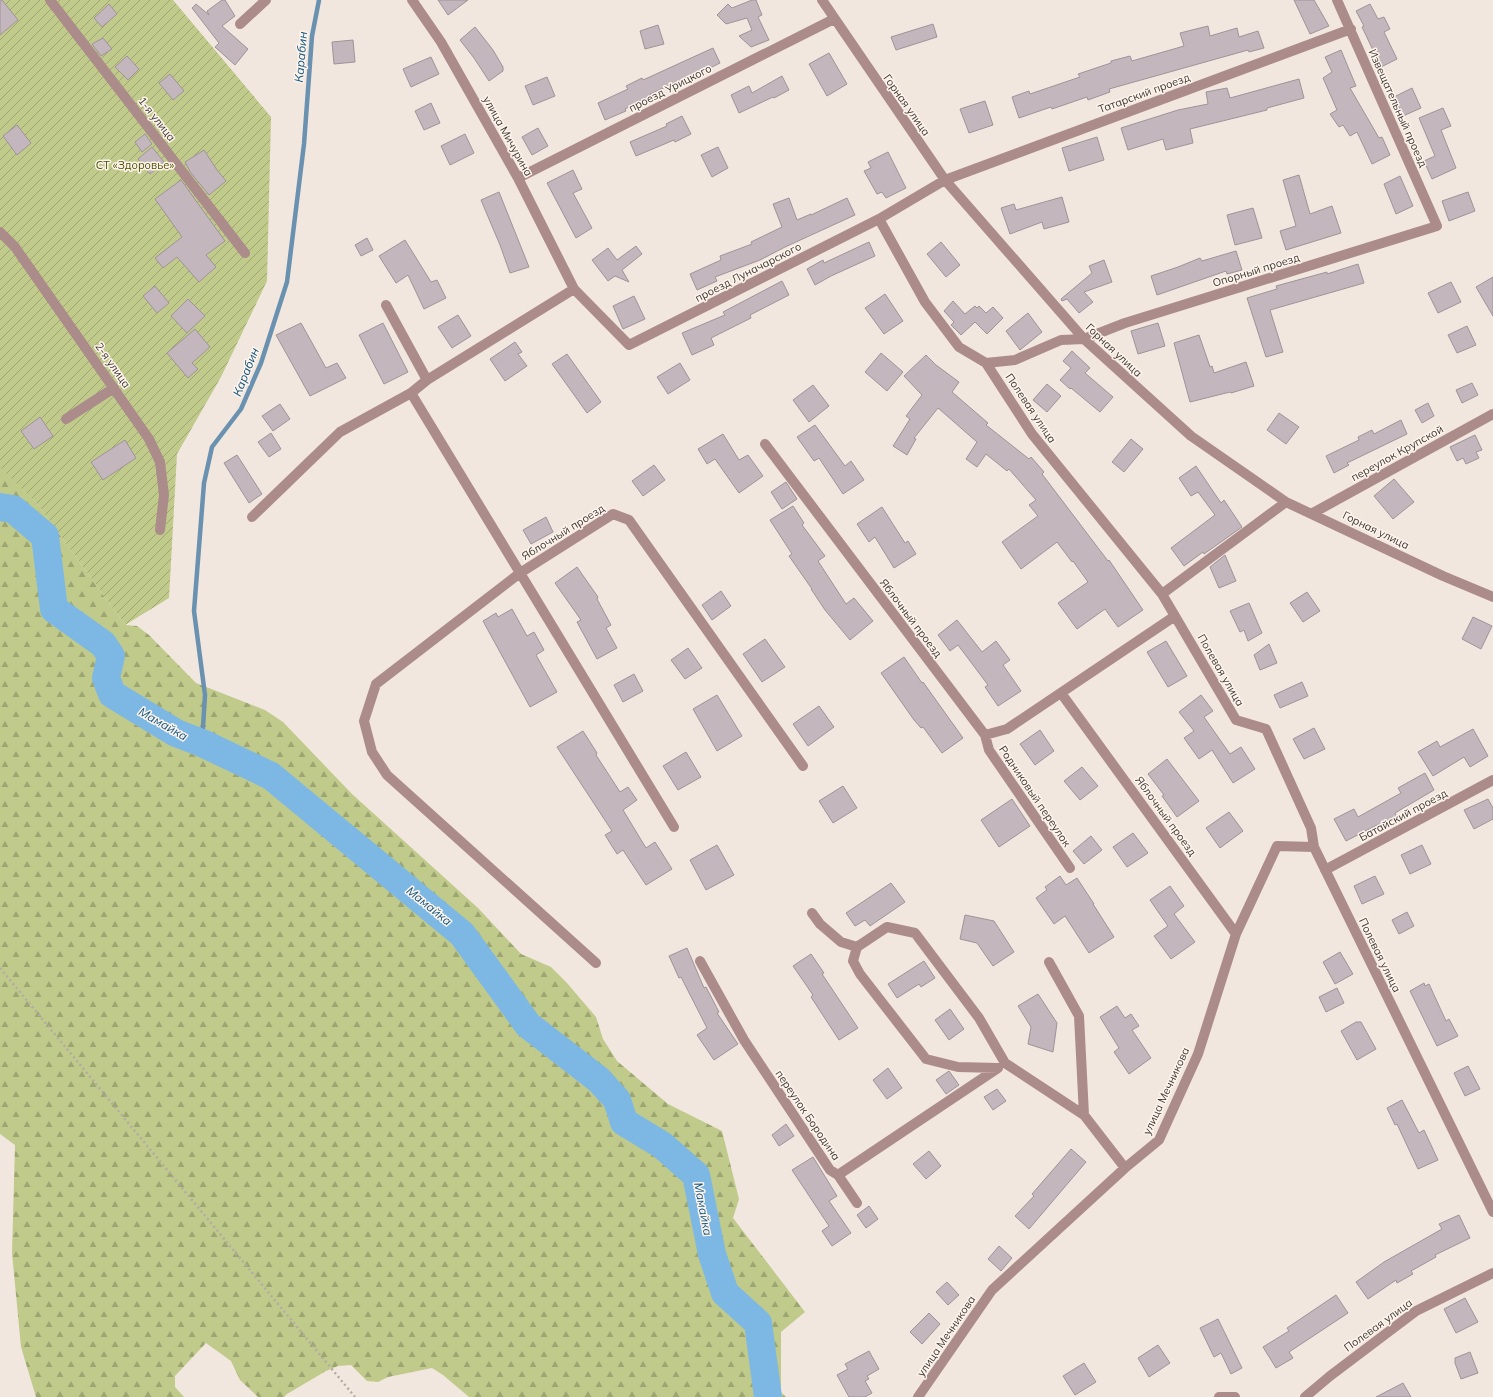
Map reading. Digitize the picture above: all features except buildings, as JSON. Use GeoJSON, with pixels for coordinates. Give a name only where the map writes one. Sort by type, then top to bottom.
{"type":"FeatureCollection","features":[{"type":"Feature","properties":{"kind":"street","name":"1-я улица"},"geometry":{"type":"LineString","coordinates":[[50,0],[245,253]]}},
{"type":"Feature","properties":{"kind":"street"},"geometry":{"type":"LineString","coordinates":[[240,24],[266,0]]}},
{"type":"Feature","properties":{"kind":"street","name":"улица Мичурина"},"geometry":{"type":"LineString","coordinates":[[412,0],[441,42],[518,178],[574,289]]}},
{"type":"Feature","properties":{"kind":"street","name":"Горная улица"},"geometry":{"type":"LineString","coordinates":[[822,0],[945,180],[1084,339],[1191,436],[1286,502],[1443,576],[1493,597]]}},
{"type":"Feature","properties":{"kind":"street","name":"Извещательный проезд"},"geometry":{"type":"LineString","coordinates":[[1337,0],[1437,226]]}},
{"type":"Feature","properties":{"kind":"street","name":"проезд Урицкого"},"geometry":{"type":"LineString","coordinates":[[518,178],[834,19]]}},
{"type":"Feature","properties":{"kind":"street","name":"Татарский проезд"},"geometry":{"type":"LineString","coordinates":[[945,180],[1351,29]]}},
{"type":"Feature","properties":{"kind":"street","name":"проезд Луначарского"},"geometry":{"type":"LineString","coordinates":[[574,289],[629,345],[879,219],[945,180]]}},
{"type":"Feature","properties":{"kind":"street","name":"Полевая улица"},"geometry":{"type":"LineString","coordinates":[[879,219],[925,302],[959,347],[986,363],[1032,434],[1162,594],[1236,720],[1266,728],[1311,828],[1314,847],[1493,1212]]}},
{"type":"Feature","properties":{"kind":"street","name":"Опорный проезд"},"geometry":{"type":"LineString","coordinates":[[986,363],[1015,360],[1061,340],[1084,339],[1125,323],[1437,226]]}},
{"type":"Feature","properties":{"kind":"street","name":"2-я улица"},"geometry":{"type":"LineString","coordinates":[[0,232],[14,247],[149,439],[160,462],[164,495],[160,530]]}},
{"type":"Feature","properties":{"kind":"street"},"geometry":{"type":"LineString","coordinates":[[252,517],[340,432],[411,394],[427,380],[574,289]]}},
{"type":"Feature","properties":{"kind":"street"},"geometry":{"type":"LineString","coordinates":[[386,305],[427,380]]}},
{"type":"Feature","properties":{"kind":"street"},"geometry":{"type":"LineString","coordinates":[[66,419],[114,388]]}},
{"type":"Feature","properties":{"kind":"street","name":"Яблочный проезд"},"geometry":{"type":"LineString","coordinates":[[411,394],[674,827]]}},
{"type":"Feature","properties":{"kind":"street","name":"переулок Крупской"},"geometry":{"type":"LineString","coordinates":[[1312,513],[1493,414]]}},
{"type":"Feature","properties":{"kind":"street","name":"Яблочный проезд"},"geometry":{"type":"LineString","coordinates":[[766,444],[985,735]]}},
{"type":"Feature","properties":{"kind":"street"},"geometry":{"type":"LineString","coordinates":[[1162,594],[1286,502]]}},
{"type":"Feature","properties":{"kind":"street","name":"Яблочный проезд"},"geometry":{"type":"LineString","coordinates":[[520,573],[613,514],[629,520],[803,766]]}},
{"type":"Feature","properties":{"kind":"street"},"geometry":{"type":"LineString","coordinates":[[520,573],[376,684],[364,721],[372,752],[387,775],[596,963]]}},
{"type":"Feature","properties":{"kind":"street"},"geometry":{"type":"LineString","coordinates":[[985,735],[1007,729],[1175,616]]}},
{"type":"Feature","properties":{"kind":"street","name":"Яблочный проезд"},"geometry":{"type":"LineString","coordinates":[[1062,693],[1236,934]]}},
{"type":"Feature","properties":{"kind":"street","name":"Родниковый переулок"},"geometry":{"type":"LineString","coordinates":[[985,735],[989,750],[1070,868]]}},
{"type":"Feature","properties":{"kind":"street","name":"Батайский проезд"},"geometry":{"type":"LineString","coordinates":[[1325,870],[1493,780]]}},
{"type":"Feature","properties":{"kind":"street","name":"улица Мечникова"},"geometry":{"type":"LineString","coordinates":[[918,1397],[992,1290],[1125,1168],[1159,1140],[1198,1054],[1236,934],[1277,846],[1314,847]]}},
{"type":"Feature","properties":{"kind":"street"},"geometry":{"type":"LineString","coordinates":[[812,913],[820,924],[841,942],[857,947]]}},
{"type":"Feature","properties":{"kind":"street"},"geometry":{"type":"LineString","coordinates":[[1002,1065],[958,1067],[926,1059],[860,974],[853,961],[857,947],[887,927],[915,933],[979,1018],[1002,1065],[1084,1115],[1125,1168]]}},
{"type":"Feature","properties":{"kind":"street","name":"переулок Бородина"},"geometry":{"type":"LineString","coordinates":[[700,961],[744,1040],[830,1170],[838,1175],[1002,1065]]}},
{"type":"Feature","properties":{"kind":"street"},"geometry":{"type":"LineString","coordinates":[[1049,962],[1079,1016],[1084,1115]]}},
{"type":"Feature","properties":{"kind":"street"},"geometry":{"type":"LineString","coordinates":[[838,1175],[857,1203]]}},
{"type":"Feature","properties":{"kind":"street","name":"Полевая улица"},"geometry":{"type":"LineString","coordinates":[[1305,1397],[1314,1388],[1416,1311],[1493,1273]]}},
{"type":"Feature","properties":{"kind":"street"},"geometry":{"type":"LineString","coordinates":[[1219,1397],[1235,1397]]}},
{"type":"Feature","properties":{"kind":"path"},"geometry":{"type":"LineString","coordinates":[[0,968],[355,1397]]}},
{"type":"Feature","properties":{"kind":"green space","name":"СТ «Здоровье»"},"geometry":{"type":"Polygon","coordinates":[[[0,0],[173,0],[271,117],[267,281],[221,377],[177,454],[169,598],[125,625],[39,506],[0,467],[0,0]]]}},
{"type":"Feature","properties":{"kind":"green space"},"geometry":{"type":"Polygon","coordinates":[[[0,466],[39,506],[125,625],[137,626],[149,635],[196,683],[265,710],[283,722],[352,794],[478,908],[521,954],[551,967],[567,983],[596,1017],[603,1039],[617,1061],[668,1104],[722,1131],[739,1199],[733,1218],[805,1312],[781,1332],[781,1392],[786,1397],[469,1397],[443,1375],[432,1368],[388,1377],[378,1382],[367,1381],[351,1365],[338,1366],[326,1371],[284,1397],[258,1397],[240,1380],[231,1361],[206,1343],[175,1376],[175,1387],[184,1397],[36,1397],[21,1347],[12,1253],[15,1145],[0,1134],[0,466]]]}},
{"type":"Feature","properties":{"kind":"waterway","name":"Карабин"},"geometry":{"type":"LineString","coordinates":[[202,743],[205,695],[194,611],[204,483],[212,447],[241,409],[261,363],[287,282],[304,144],[312,36],[319,0]]}},
{"type":"Feature","properties":{"kind":"waterway","name":"Мамайка"},"geometry":{"type":"LineString","coordinates":[[0,507],[13,509],[45,536],[54,609],[103,644],[111,656],[106,678],[112,694],[176,733],[202,743],[271,776],[462,934],[528,1025],[599,1080],[617,1100],[624,1122],[662,1145],[696,1175],[712,1254],[725,1293],[758,1323],[768,1397]]}}]}
